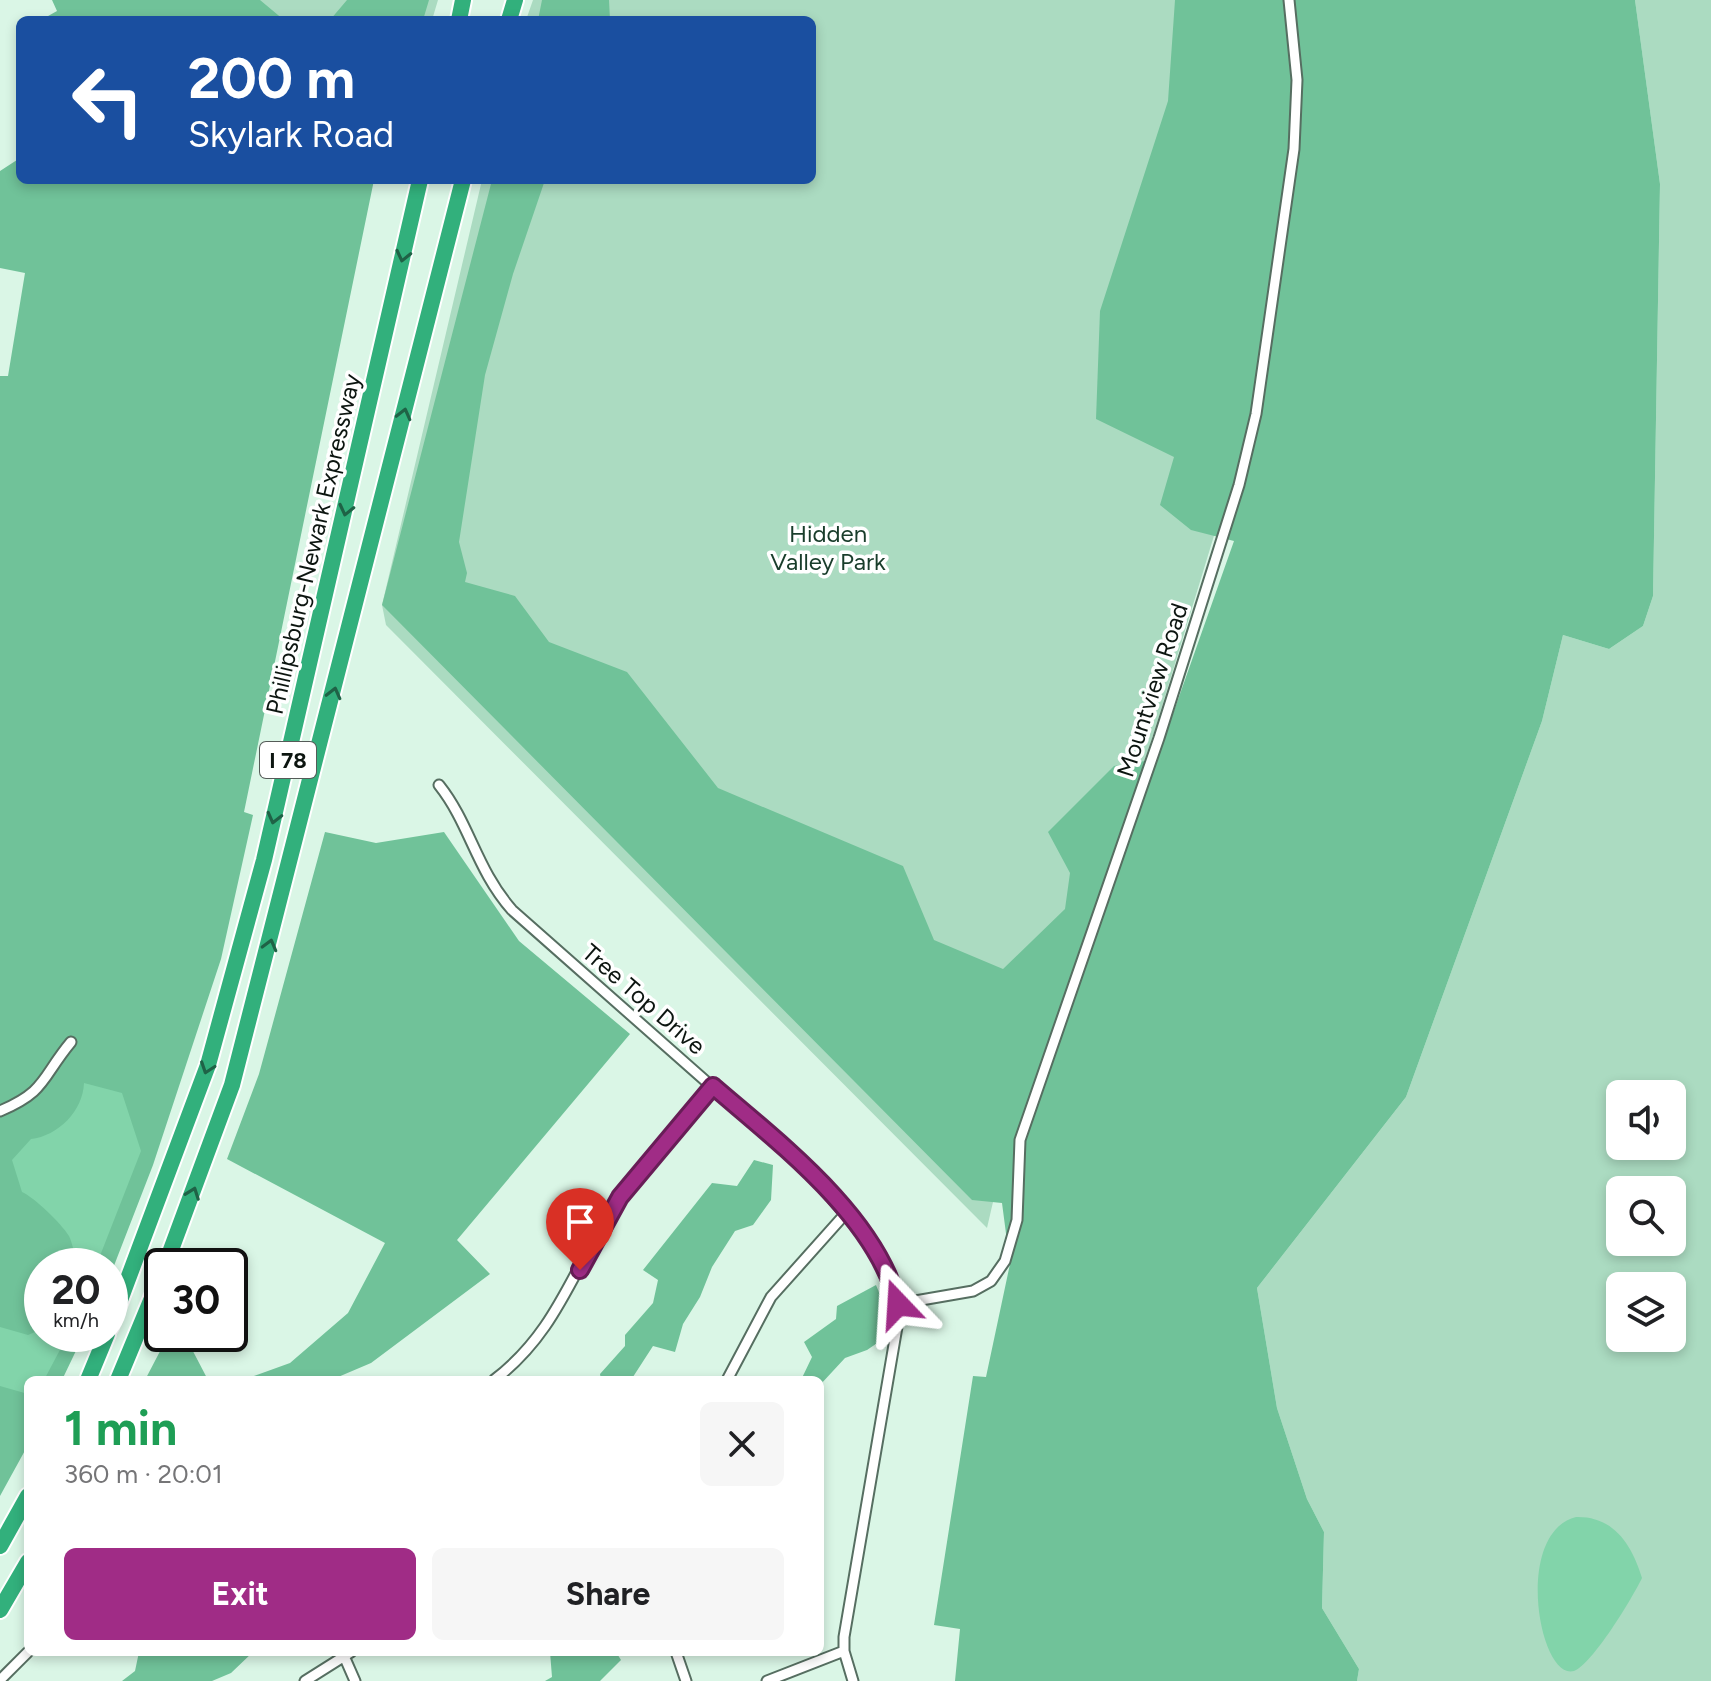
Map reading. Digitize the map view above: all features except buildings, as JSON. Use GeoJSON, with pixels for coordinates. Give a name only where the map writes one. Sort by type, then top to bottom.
{"type":"FeatureCollection","features":[{"type":"Feature","properties":{"kind":"highway","name":"Phillipsburg-Newark Expressway"},"geometry":{"type":"LineString","coordinates":[[128,1279],[208,1065],[264,860],[419,184]]}},
{"type":"Feature","properties":{"kind":"highway","name":"I 78"},"geometry":{"type":"LineString","coordinates":[[172,1248],[232,1085],[462,184]]}},
{"type":"Feature","properties":{"kind":"highway"},"geometry":{"type":"LineString","coordinates":[[120,1376],[144,1317]]}},
{"type":"Feature","properties":{"kind":"highway"},"geometry":{"type":"LineString","coordinates":[[90,1376],[100,1352]]}},
{"type":"Feature","properties":{"kind":"highway"},"geometry":{"type":"LineString","coordinates":[[0,1546],[24,1503]]}},
{"type":"Feature","properties":{"kind":"highway"},"geometry":{"type":"LineString","coordinates":[[0,1610],[24,1569]]}},
{"type":"Feature","properties":{"kind":"street","name":"Mountview Road"},"geometry":{"type":"LineString","coordinates":[[898,1304],[973,1291],[991,1281],[1005,1261],[1017,1220],[1016,1166],[1020,1140],[1159,738],[1239,485],[1256,414],[1294,149],[1297,80],[1289,0]]}},
{"type":"Feature","properties":{"kind":"street","name":"Tree Top Drive"},"geometry":{"type":"LineString","coordinates":[[439,785],[454,805],[481,867],[512,910],[812,1175],[878,1253],[898,1304],[895,1348],[844,1651],[853,1681]]}},
{"type":"Feature","properties":{"kind":"street"},"geometry":{"type":"LineString","coordinates":[[0,1111],[27,1100],[40,1089],[71,1042]]}},
{"type":"Feature","properties":{"kind":"street"},"geometry":{"type":"LineString","coordinates":[[499,1376],[528,1351],[544,1330],[620,1197],[713,1086]]}},
{"type":"Feature","properties":{"kind":"street"},"geometry":{"type":"LineString","coordinates":[[729,1376],[771,1297],[846,1213]]}},
{"type":"Feature","properties":{"kind":"street"},"geometry":{"type":"LineString","coordinates":[[767,1681],[844,1651]]}},
{"type":"Feature","properties":{"kind":"street"},"geometry":{"type":"LineString","coordinates":[[0,1680],[24,1656]]}},
{"type":"Feature","properties":{"kind":"street"},"geometry":{"type":"LineString","coordinates":[[305,1681],[344,1656]]}},
{"type":"Feature","properties":{"kind":"street"},"geometry":{"type":"LineString","coordinates":[[348,1656],[355,1681]]}},
{"type":"Feature","properties":{"kind":"street"},"geometry":{"type":"LineString","coordinates":[[677,1656],[686,1681]]}},
{"type":"Feature","properties":{"kind":"green space"},"geometry":{"type":"Polygon","coordinates":[[[149,0],[438,0],[433,16],[152,16],[149,0]]]}},
{"type":"Feature","properties":{"kind":"green space","name":"Hidden Valley Park"},"geometry":{"type":"Polygon","coordinates":[[[533,0],[1282,0],[1227,493],[1153,736],[996,1189],[987,1228],[386,625],[382,605],[481,184],[816,184],[816,16],[527,16],[533,0]]]}},
{"type":"Feature","properties":{"kind":"green space"},"geometry":{"type":"Polygon","coordinates":[[[1635,0],[1711,0],[1711,1681],[1357,1681],[1359,1669],[1322,1608],[1324,1532],[1307,1499],[1277,1408],[1257,1288],[1406,1097],[1542,721],[1563,635],[1609,649],[1643,626],[1653,596],[1660,184],[1635,0]]]}},
{"type":"Feature","properties":{"kind":"shaded area"},"geometry":{"type":"Polygon","coordinates":[[[52,0],[260,0],[279,16],[48,16],[57,11],[52,0]]]}},
{"type":"Feature","properties":{"kind":"shaded area"},"geometry":{"type":"Polygon","coordinates":[[[347,0],[429,0],[424,16],[333,16],[347,0]]]}},
{"type":"Feature","properties":{"kind":"shaded area"},"geometry":{"type":"Polygon","coordinates":[[[542,0],[609,0],[610,16],[539,16],[542,0]]]}},
{"type":"Feature","properties":{"kind":"shaded area"},"geometry":{"type":"Polygon","coordinates":[[[1175,0],[1635,0],[1660,184],[1653,596],[1643,626],[1609,649],[1563,635],[1542,721],[1406,1097],[1257,1288],[1277,1408],[1307,1499],[1324,1532],[1322,1608],[1359,1669],[1357,1681],[955,1681],[960,1629],[934,1625],[973,1376],[986,1377],[1010,1264],[1002,1203],[972,1200],[382,605],[491,184],[544,184],[513,274],[485,375],[459,542],[467,573],[465,582],[515,596],[549,642],[627,672],[718,788],[903,866],[934,940],[1003,969],[1065,909],[1070,873],[1048,832],[1114,766],[1157,759],[1234,541],[1191,530],[1160,505],[1174,457],[1096,419],[1100,311],[1168,101],[1175,0]]]}},
{"type":"Feature","properties":{"kind":"shaded area"},"geometry":{"type":"Polygon","coordinates":[[[16,161],[16,184],[373,184],[244,812],[253,815],[221,959],[153,1165],[121,1248],[24,1248],[24,1352],[75,1352],[64,1376],[24,1376],[24,1452],[0,1496],[0,376],[8,376],[25,273],[0,268],[0,171],[16,161]]]}},
{"type":"Feature","properties":{"kind":"shaded area"},"geometry":{"type":"Polygon","coordinates":[[[325,832],[376,843],[444,832],[519,941],[630,1034],[457,1240],[490,1274],[371,1363],[340,1376],[254,1376],[290,1363],[348,1313],[385,1243],[227,1159],[259,1074],[325,832]]]}},
{"type":"Feature","properties":{"kind":"shaded area"},"geometry":{"type":"Polygon","coordinates":[[[84,1083],[122,1093],[141,1151],[103,1248],[73,1248],[60,1224],[22,1192],[12,1160],[31,1139],[51,1133],[67,1120],[83,1093],[84,1083]]]}},
{"type":"Feature","properties":{"kind":"shaded area"},"geometry":{"type":"Polygon","coordinates":[[[754,1160],[773,1165],[771,1200],[753,1225],[735,1231],[712,1267],[700,1297],[683,1324],[675,1352],[653,1346],[634,1376],[600,1376],[625,1346],[625,1335],[653,1303],[658,1280],[643,1270],[712,1183],[737,1186],[754,1160]]]}},
{"type":"Feature","properties":{"kind":"shaded area"},"geometry":{"type":"Polygon","coordinates":[[[876,1285],[895,1331],[867,1350],[845,1358],[824,1381],[824,1376],[803,1376],[812,1357],[804,1342],[836,1319],[837,1306],[876,1285]]]}},
{"type":"Feature","properties":{"kind":"shaded area"},"geometry":{"type":"Polygon","coordinates":[[[0,1327],[24,1334],[24,1352],[59,1352],[46,1376],[24,1376],[24,1393],[0,1386],[0,1327]]]}},
{"type":"Feature","properties":{"kind":"shaded area"},"geometry":{"type":"Polygon","coordinates":[[[160,1352],[193,1352],[206,1376],[147,1376],[160,1352]]]}},
{"type":"Feature","properties":{"kind":"shaded area"},"geometry":{"type":"Polygon","coordinates":[[[1576,1517],[1601,1521],[1620,1535],[1633,1554],[1642,1578],[1601,1644],[1574,1671],[1561,1668],[1551,1653],[1538,1604],[1538,1575],[1544,1549],[1556,1529],[1576,1517]]]}},
{"type":"Feature","properties":{"kind":"shaded area"},"geometry":{"type":"Polygon","coordinates":[[[138,1656],[249,1656],[231,1673],[212,1681],[122,1681],[135,1671],[138,1656]]]}},
{"type":"Feature","properties":{"kind":"shaded area"},"geometry":{"type":"Polygon","coordinates":[[[550,1656],[618,1656],[621,1660],[600,1681],[545,1681],[552,1677],[550,1656]]]}},
{"type":"Feature","properties":{"kind":"route"},"geometry":{"type":"LineString","coordinates":[[580,1270],[620,1197],[713,1086],[812,1175],[867,1238],[884,1264],[898,1304]]}}]}
